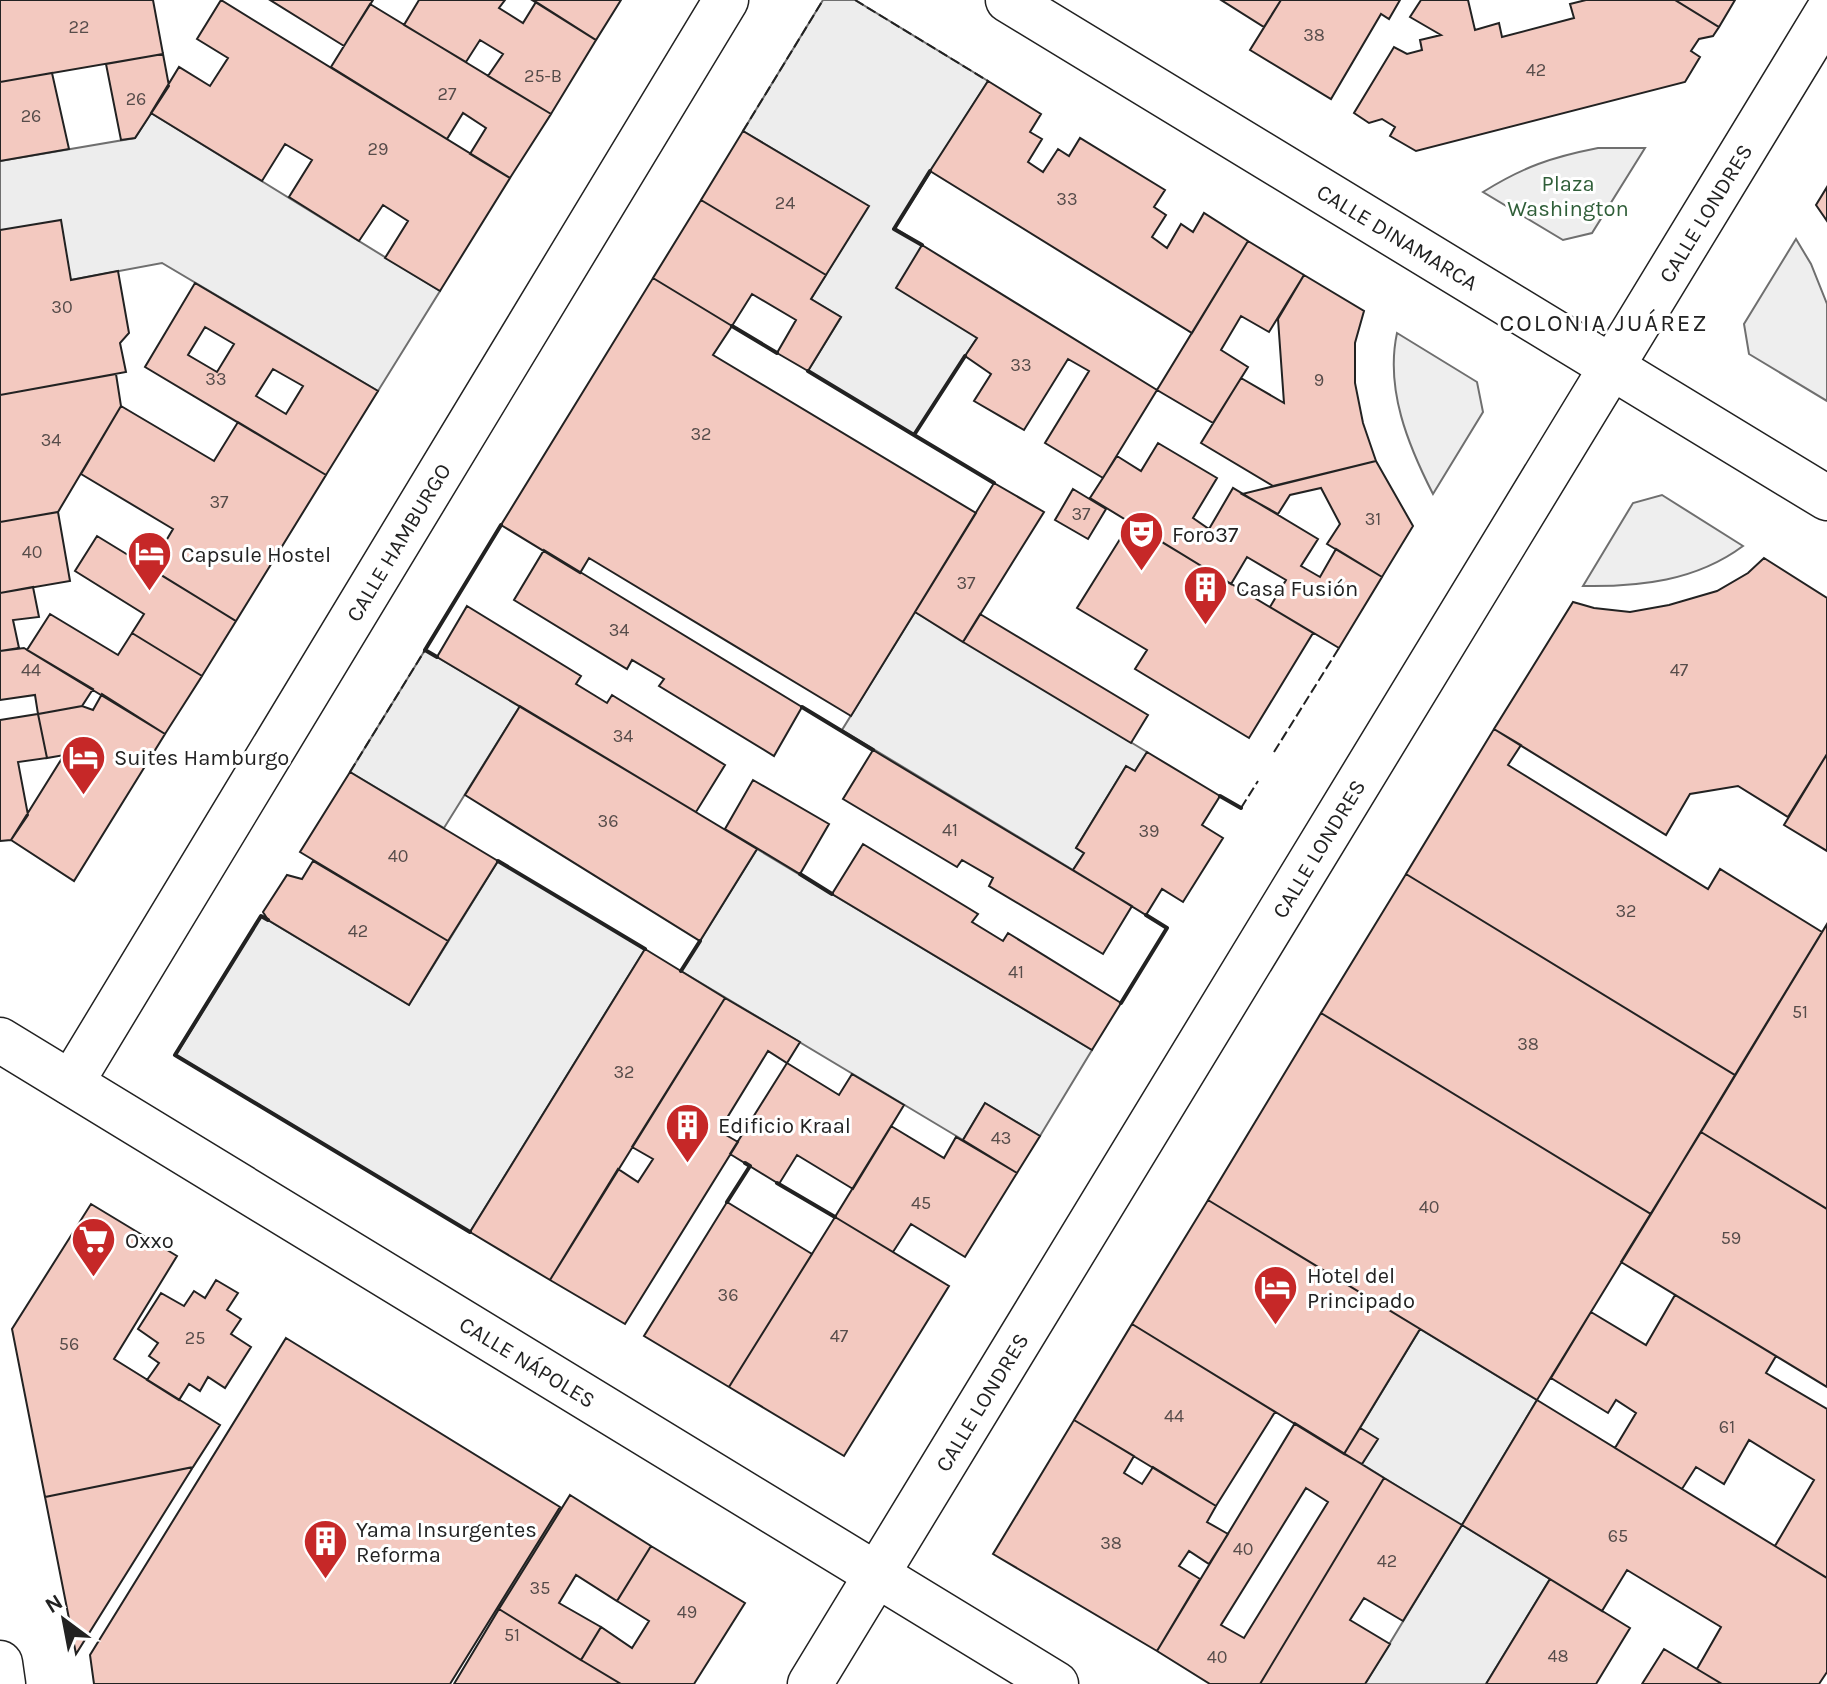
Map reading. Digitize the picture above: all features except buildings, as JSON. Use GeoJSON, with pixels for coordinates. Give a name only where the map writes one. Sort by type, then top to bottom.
{"type":"FeatureCollection","features":[{"type":"Feature","properties":{"kind":"street","name":"CALLE HAMBURGO"},"geometry":{"type":"LineString","coordinates":[[71,1083],[726,0]]}},
{"type":"Feature","properties":{"kind":"street","name":"CALLE DINAMARCA"},"geometry":{"type":"LineString","coordinates":[[1008,0],[1827,498]]}},
{"type":"Feature","properties":{"kind":"street","name":"CALLE LONDRES"},"geometry":{"type":"LineString","coordinates":[[810,1684],[1827,13]]}},
{"type":"Feature","properties":{"kind":"street","name":"CALLE NÁPOLES"},"geometry":{"type":"LineString","coordinates":[[0,1040],[1056,1684]]}},
{"type":"Feature","properties":{"kind":"street"},"geometry":{"type":"LineString","coordinates":[[0,1663],[3,1684]]}},
{"type":"Feature","properties":{"kind":"green space","name":"Plaza Washington"},"geometry":{"type":"Polygon","coordinates":[[[1598,148],[1645,148],[1592,233],[1563,240],[1483,192],[1538,164],[1598,148]]]}},
{"type":"Feature","properties":{"kind":"green space"},"geometry":{"type":"Polygon","coordinates":[[[1796,239],[1811,264],[1827,304],[1827,401],[1749,354],[1744,324],[1796,239]]]}},
{"type":"Feature","properties":{"kind":"green space"},"geometry":{"type":"Polygon","coordinates":[[[1397,333],[1477,382],[1483,412],[1433,494],[1401,416],[1394,375],[1397,333]]]}},
{"type":"Feature","properties":{"kind":"green space"},"geometry":{"type":"Polygon","coordinates":[[[1662,495],[1743,546],[1706,567],[1666,580],[1583,586],[1633,503],[1662,495]]]}},
{"type":"Feature","properties":{"kind":"shaded area"},"geometry":{"type":"Polygon","coordinates":[[[823,0],[855,0],[988,81],[895,228],[922,245],[977,338],[914,435],[808,371],[841,317],[811,299],[868,206],[743,131],[823,0]]]}},
{"type":"Feature","properties":{"kind":"shaded area"},"geometry":{"type":"Polygon","coordinates":[[[151,113],[440,291],[378,391],[162,263],[71,280],[0,230],[0,161],[135,138],[151,113]]]}},
{"type":"Feature","properties":{"kind":"shaded area"},"geometry":{"type":"Polygon","coordinates":[[[915,612],[1147,752],[1135,771],[1126,766],[1076,848],[1084,853],[1073,870],[842,730],[915,612]]]}},
{"type":"Feature","properties":{"kind":"shaded area"},"geometry":{"type":"Polygon","coordinates":[[[425,650],[520,706],[444,828],[350,772],[425,650]]]}},
{"type":"Feature","properties":{"kind":"shaded area"},"geometry":{"type":"Polygon","coordinates":[[[757,849],[1092,1050],[1040,1136],[985,1103],[963,1140],[681,971],[757,849]]]}},
{"type":"Feature","properties":{"kind":"shaded area"},"geometry":{"type":"Polygon","coordinates":[[[498,861],[645,949],[470,1232],[176,1055],[261,916],[409,1005],[498,861]]]}},
{"type":"Feature","properties":{"kind":"shaded area"},"geometry":{"type":"Polygon","coordinates":[[[1420,1329],[1537,1400],[1462,1525],[1550,1579],[1486,1684],[1365,1684],[1461,1526],[1362,1464],[1377,1439],[1360,1428],[1420,1329]]]}},
{"type":"Feature","properties":{"kind":"fence"},"geometry":{"type":"LineString","coordinates":[[743,131],[823,0]]}},
{"type":"Feature","properties":{"kind":"fence"},"geometry":{"type":"LineString","coordinates":[[855,0],[988,81]]}},
{"type":"Feature","properties":{"kind":"fence"},"geometry":{"type":"LineString","coordinates":[[1274,752],[1339,648]]}},
{"type":"Feature","properties":{"kind":"fence"},"geometry":{"type":"LineString","coordinates":[[350,772],[425,650]]}},
{"type":"Feature","properties":{"kind":"fence"},"geometry":{"type":"LineString","coordinates":[[1241,808],[1258,781]]}},
{"type":"Feature","properties":{"kind":"wall"},"geometry":{"type":"LineString","coordinates":[[922,245],[894,229],[930,171]]}},
{"type":"Feature","properties":{"kind":"wall"},"geometry":{"type":"LineString","coordinates":[[732,326],[777,353]]}},
{"type":"Feature","properties":{"kind":"wall"},"geometry":{"type":"LineString","coordinates":[[965,356],[914,435],[994,483]]}},
{"type":"Feature","properties":{"kind":"wall"},"geometry":{"type":"LineString","coordinates":[[808,371],[914,435]]}},
{"type":"Feature","properties":{"kind":"wall"},"geometry":{"type":"LineString","coordinates":[[437,657],[425,650],[501,525]]}},
{"type":"Feature","properties":{"kind":"wall"},"geometry":{"type":"LineString","coordinates":[[802,707],[873,750]]}},
{"type":"Feature","properties":{"kind":"wall"},"geometry":{"type":"LineString","coordinates":[[1220,796],[1241,808]]}},
{"type":"Feature","properties":{"kind":"wall"},"geometry":{"type":"LineString","coordinates":[[498,861],[645,949]]}},
{"type":"Feature","properties":{"kind":"wall"},"geometry":{"type":"LineString","coordinates":[[800,874],[832,894]]}},
{"type":"Feature","properties":{"kind":"wall"},"geometry":{"type":"LineString","coordinates":[[1121,1003],[1167,928],[1146,915]]}},
{"type":"Feature","properties":{"kind":"wall"},"geometry":{"type":"LineString","coordinates":[[268,920],[261,916],[175,1055],[470,1232]]}},
{"type":"Feature","properties":{"kind":"wall"},"geometry":{"type":"LineString","coordinates":[[681,971],[700,941]]}},
{"type":"Feature","properties":{"kind":"wall"},"geometry":{"type":"LineString","coordinates":[[727,1202],[750,1166],[745,1163]]}},
{"type":"Feature","properties":{"kind":"wall"},"geometry":{"type":"LineString","coordinates":[[777,1183],[835,1217]]}},
{"type":"Feature","properties":{"kind":"place","name":"Foro37"},"geometry":{"type":"Point","coordinates":[1141,573]}},
{"type":"Feature","properties":{"kind":"place","name":"Capsule Hostel"},"geometry":{"type":"Point","coordinates":[150,593]}},
{"type":"Feature","properties":{"kind":"place","name":"Casa Fusión"},"geometry":{"type":"Point","coordinates":[1205,627]}},
{"type":"Feature","properties":{"kind":"place","name":"Suites Hamburgo"},"geometry":{"type":"Point","coordinates":[83,796]}},
{"type":"Feature","properties":{"kind":"place","name":"Edificio Kraal"},"geometry":{"type":"Point","coordinates":[687,1164]}},
{"type":"Feature","properties":{"kind":"place","name":"Oxxo"},"geometry":{"type":"Point","coordinates":[94,1279]}},
{"type":"Feature","properties":{"kind":"place","name":"Hotel del Principado"},"geometry":{"type":"Point","coordinates":[1276,1327]}},
{"type":"Feature","properties":{"kind":"place","name":"Yama Insurgentes Reforma"},"geometry":{"type":"Point","coordinates":[325,1581]}},
{"type":"Feature","properties":{"kind":"district","name":"COLONIA JUÁREZ"},"geometry":{"type":"Point","coordinates":[1604,323]}}]}
